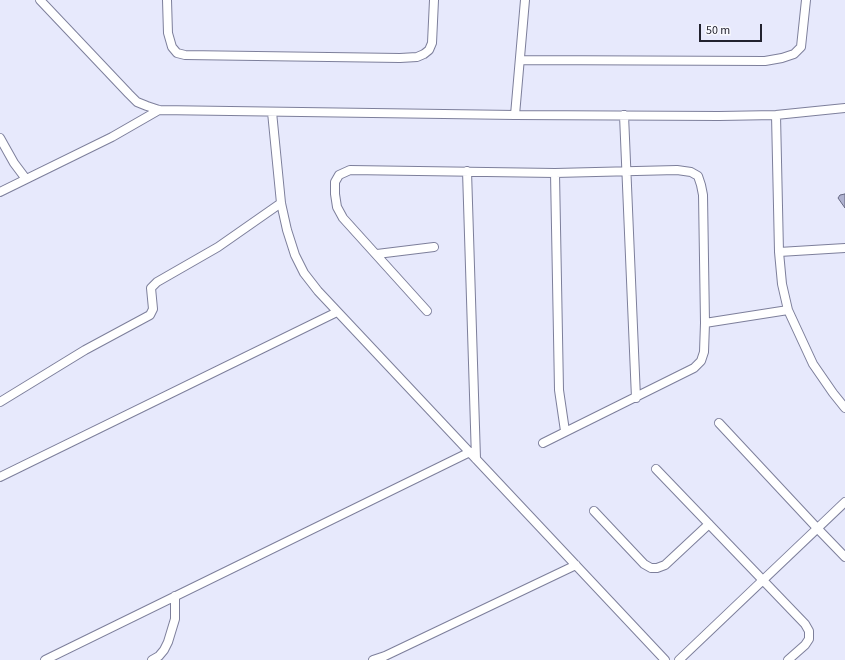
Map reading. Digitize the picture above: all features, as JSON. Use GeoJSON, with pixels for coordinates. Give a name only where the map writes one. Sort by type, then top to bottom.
{"type":"FeatureCollection","features":[{"type":"Feature","properties":{"kind":"street"},"geometry":{"type":"LineString","coordinates":[[40,0],[137,102],[159,110],[515,115],[776,115],[845,108]]}},
{"type":"Feature","properties":{"kind":"street"},"geometry":{"type":"LineString","coordinates":[[167,0],[168,33],[172,47],[177,53],[185,55],[400,58],[417,57],[430,50],[432,43],[434,0]]}},
{"type":"Feature","properties":{"kind":"street"},"geometry":{"type":"LineString","coordinates":[[515,115],[525,0]]}},
{"type":"Feature","properties":{"kind":"street"},"geometry":{"type":"LineString","coordinates":[[520,60],[765,61],[782,58],[794,54],[801,47],[806,0]]}},
{"type":"Feature","properties":{"kind":"street"},"geometry":{"type":"LineString","coordinates":[[0,192],[112,137],[159,110]]}},
{"type":"Feature","properties":{"kind":"street"},"geometry":{"type":"LineString","coordinates":[[272,112],[281,204],[295,255],[304,273],[337,312],[665,660]]}},
{"type":"Feature","properties":{"kind":"street"},"geometry":{"type":"LineString","coordinates":[[624,115],[636,398]]}},
{"type":"Feature","properties":{"kind":"street"},"geometry":{"type":"LineString","coordinates":[[776,115],[780,252],[782,284],[788,310],[813,364],[832,393],[845,408]]}},
{"type":"Feature","properties":{"kind":"street"},"geometry":{"type":"LineString","coordinates":[[0,138],[14,163],[26,179]]}},
{"type":"Feature","properties":{"kind":"street"},"geometry":{"type":"LineString","coordinates":[[427,311],[377,254],[342,218],[337,207],[335,194],[335,182],[338,175],[350,170],[555,173],[677,170],[690,172],[698,176],[703,195],[705,323],[704,352],[701,361],[694,368],[543,443]]}},
{"type":"Feature","properties":{"kind":"street"},"geometry":{"type":"LineString","coordinates":[[467,171],[476,459]]}},
{"type":"Feature","properties":{"kind":"street"},"geometry":{"type":"LineString","coordinates":[[555,173],[559,390],[565,431]]}},
{"type":"Feature","properties":{"kind":"street"},"geometry":{"type":"LineString","coordinates":[[0,402],[85,350],[150,315],[153,309],[151,288],[157,282],[218,248],[281,204]]}},
{"type":"Feature","properties":{"kind":"street"},"geometry":{"type":"LineString","coordinates":[[377,254],[434,247]]}},
{"type":"Feature","properties":{"kind":"street"},"geometry":{"type":"LineString","coordinates":[[780,252],[845,248]]}},
{"type":"Feature","properties":{"kind":"street"},"geometry":{"type":"LineString","coordinates":[[705,323],[788,310]]}},
{"type":"Feature","properties":{"kind":"street"},"geometry":{"type":"LineString","coordinates":[[0,477],[337,312]]}},
{"type":"Feature","properties":{"kind":"street"},"geometry":{"type":"LineString","coordinates":[[719,423],[816,528],[845,557]]}},
{"type":"Feature","properties":{"kind":"street"},"geometry":{"type":"LineString","coordinates":[[45,660],[470,452]]}},
{"type":"Feature","properties":{"kind":"street"},"geometry":{"type":"LineString","coordinates":[[656,469],[805,624],[809,631],[809,639],[805,645],[788,660]]}},
{"type":"Feature","properties":{"kind":"street"},"geometry":{"type":"LineString","coordinates":[[679,660],[845,502]]}},
{"type":"Feature","properties":{"kind":"street"},"geometry":{"type":"LineString","coordinates":[[594,511],[644,564],[652,568],[666,565],[709,524]]}},
{"type":"Feature","properties":{"kind":"street"},"geometry":{"type":"LineString","coordinates":[[373,660],[385,656],[576,565]]}},
{"type":"Feature","properties":{"kind":"street"},"geometry":{"type":"LineString","coordinates":[[152,660],[159,656],[168,642],[175,619],[175,596]]}},
{"type":"Feature","properties":{"kind":"building"},"geometry":{"type":"Polygon","coordinates":[[[845,194],[845,208],[838,198],[840,195],[845,194]]]}}]}
